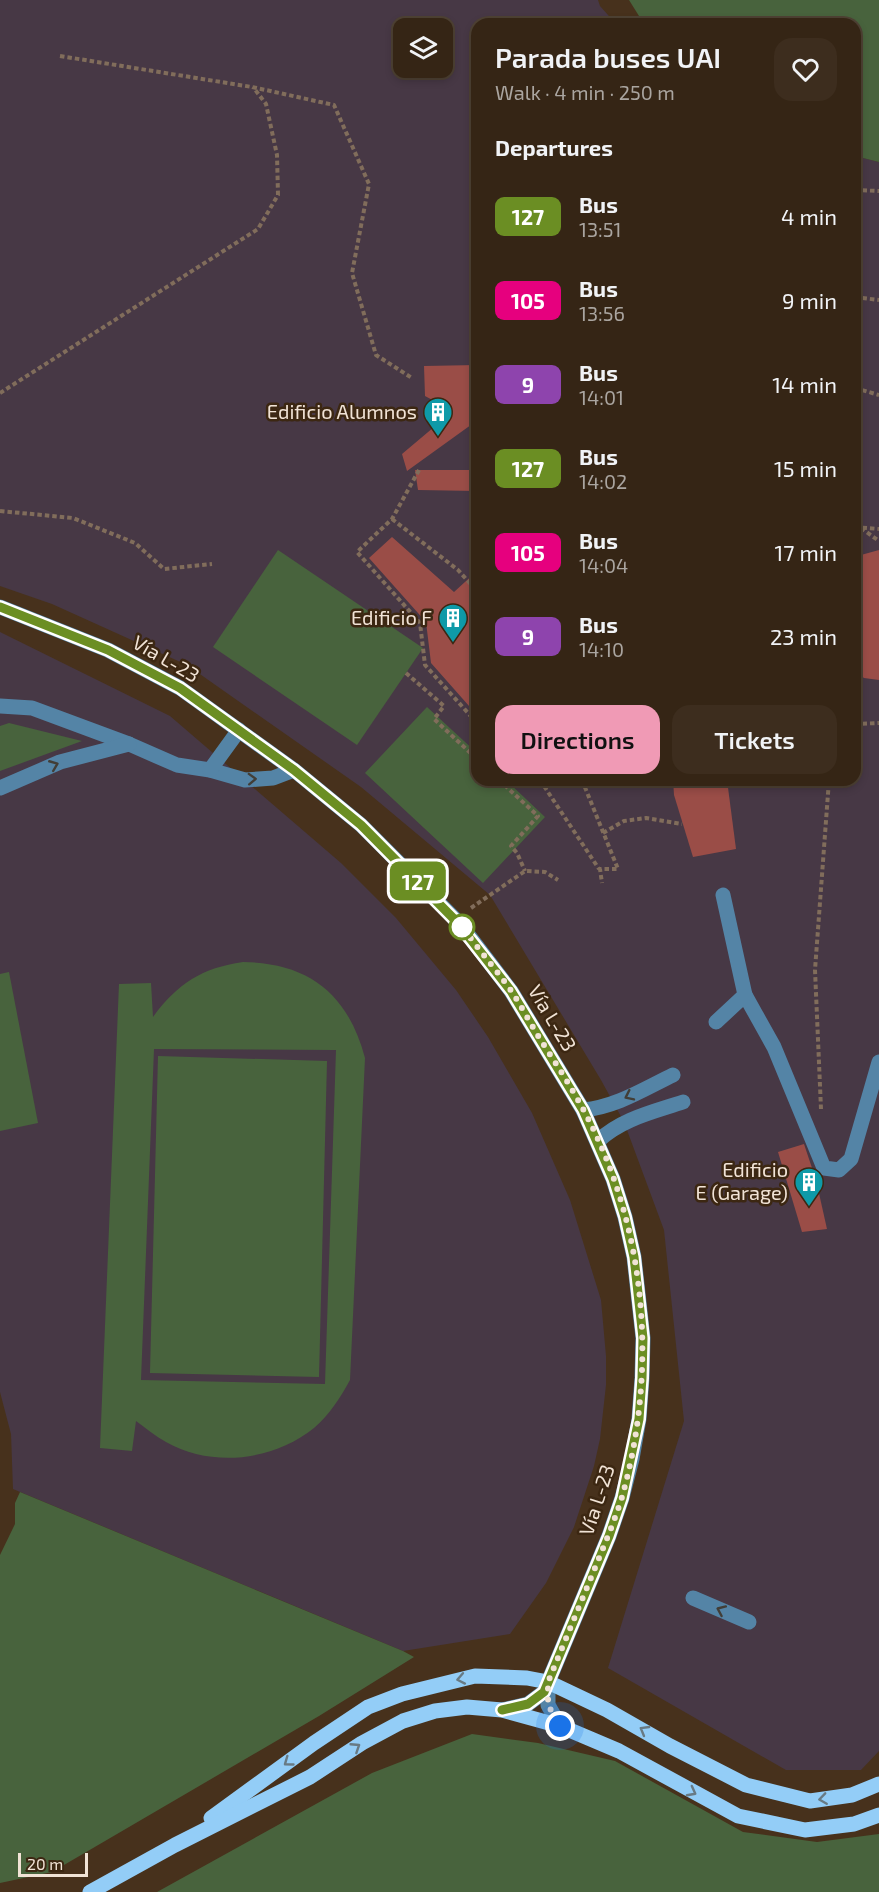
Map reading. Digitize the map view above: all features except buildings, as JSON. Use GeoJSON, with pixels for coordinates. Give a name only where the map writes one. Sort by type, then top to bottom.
{"type":"FeatureCollection","features":[{"type":"Feature","properties":{"kind":"main road"},"geometry":{"type":"LineString","coordinates":[[175,1845],[314,1743],[368,1707],[414,1690],[476,1676],[527,1678],[548,1682],[607,1710],[746,1785],[810,1801],[852,1795],[879,1784]]}},
{"type":"Feature","properties":{"kind":"main road"},"geometry":{"type":"LineString","coordinates":[[90,1892],[175,1845],[310,1777],[403,1721],[435,1711],[467,1707],[502,1710],[560,1726],[619,1751],[738,1816],[805,1830],[854,1824],[879,1815]]}},
{"type":"Feature","properties":{"kind":"street","name":"Vía L-23"},"geometry":{"type":"LineString","coordinates":[[0,607],[108,650],[180,688],[294,770],[361,825],[455,920],[511,991],[583,1110],[598,1141],[625,1217],[636,1267],[643,1338],[639,1419],[622,1498],[609,1536],[544,1692],[533,1701],[502,1710]]}},
{"type":"Feature","properties":{"kind":"street"},"geometry":{"type":"LineString","coordinates":[[0,706],[32,708],[129,744],[177,765],[210,770],[245,780],[273,778],[294,770]]}},
{"type":"Feature","properties":{"kind":"street"},"geometry":{"type":"LineString","coordinates":[[210,770],[239,730]]}},
{"type":"Feature","properties":{"kind":"street"},"geometry":{"type":"LineString","coordinates":[[0,788],[60,762],[129,744]]}},
{"type":"Feature","properties":{"kind":"street"},"geometry":{"type":"LineString","coordinates":[[723,895],[745,995],[774,1047],[824,1168],[839,1170],[851,1160],[879,1062]]}},
{"type":"Feature","properties":{"kind":"street"},"geometry":{"type":"LineString","coordinates":[[716,1022],[745,995]]}},
{"type":"Feature","properties":{"kind":"street"},"geometry":{"type":"LineString","coordinates":[[583,1110],[600,1109],[673,1075]]}},
{"type":"Feature","properties":{"kind":"street"},"geometry":{"type":"LineString","coordinates":[[598,1141],[610,1129],[626,1121],[683,1102]]}},
{"type":"Feature","properties":{"kind":"street"},"geometry":{"type":"LineString","coordinates":[[693,1598],[749,1622]]}},
{"type":"Feature","properties":{"kind":"street","name":"Vía L-23"},"geometry":{"type":"LineString","coordinates":[[548,1682],[548,1705],[560,1726]]}},
{"type":"Feature","properties":{"kind":"path"},"geometry":{"type":"LineString","coordinates":[[60,56],[252,87],[334,105],[369,184],[352,273],[376,355],[412,378]]}},
{"type":"Feature","properties":{"kind":"path"},"geometry":{"type":"LineString","coordinates":[[0,393],[258,229],[278,195],[278,155],[266,104],[252,87]]}},
{"type":"Feature","properties":{"kind":"path"},"geometry":{"type":"LineString","coordinates":[[861,190],[879,191]]}},
{"type":"Feature","properties":{"kind":"path"},"geometry":{"type":"LineString","coordinates":[[861,298],[879,300]]}},
{"type":"Feature","properties":{"kind":"path"},"geometry":{"type":"LineString","coordinates":[[861,390],[879,395]]}},
{"type":"Feature","properties":{"kind":"path"},"geometry":{"type":"LineString","coordinates":[[419,470],[392,519],[357,552],[420,623],[425,665],[471,716]]}},
{"type":"Feature","properties":{"kind":"path"},"geometry":{"type":"LineString","coordinates":[[0,511],[73,518],[135,543],[164,569],[212,564]]}},
{"type":"Feature","properties":{"kind":"path"},"geometry":{"type":"LineString","coordinates":[[392,519],[458,570],[471,584]]}},
{"type":"Feature","properties":{"kind":"path"},"geometry":{"type":"LineString","coordinates":[[861,527],[879,529]]}},
{"type":"Feature","properties":{"kind":"path"},"geometry":{"type":"LineString","coordinates":[[861,529],[879,541]]}},
{"type":"Feature","properties":{"kind":"path"},"geometry":{"type":"LineString","coordinates":[[406,673],[444,706],[434,719],[471,753]]}},
{"type":"Feature","properties":{"kind":"path"},"geometry":{"type":"LineString","coordinates":[[861,724],[879,723]]}},
{"type":"Feature","properties":{"kind":"path"},"geometry":{"type":"LineString","coordinates":[[506,786],[538,816],[511,846],[517,853],[525,871]]}},
{"type":"Feature","properties":{"kind":"path"},"geometry":{"type":"LineString","coordinates":[[584,786],[618,869],[600,869]]}},
{"type":"Feature","properties":{"kind":"path"},"geometry":{"type":"LineString","coordinates":[[821,1110],[815,970],[829,786]]}},
{"type":"Feature","properties":{"kind":"path"},"geometry":{"type":"LineString","coordinates":[[544,787],[600,869],[602,883]]}},
{"type":"Feature","properties":{"kind":"path"},"geometry":{"type":"LineString","coordinates":[[603,833],[624,821],[646,818],[682,824]]}},
{"type":"Feature","properties":{"kind":"path"},"geometry":{"type":"LineString","coordinates":[[455,920],[525,871],[545,872],[558,880]]}},
{"type":"Feature","properties":{"kind":"shaded area"},"geometry":{"type":"Polygon","coordinates":[[[0,0],[598,0],[600,6],[611,18],[471,18],[471,786],[861,786],[861,158],[879,162],[879,1751],[861,1770],[786,1770],[608,1668],[684,1421],[664,1230],[624,1122],[490,895],[361,787],[187,665],[52,604],[0,586],[0,0]]]}},
{"type":"Feature","properties":{"kind":"shaded area"},"geometry":{"type":"Polygon","coordinates":[[[0,632],[170,716],[341,863],[396,918],[456,990],[488,1037],[532,1113],[570,1200],[601,1300],[606,1385],[600,1439],[594,1466],[574,1527],[546,1583],[510,1634],[403,1651],[13,1489],[11,1434],[0,1392],[0,632]]]}},
{"type":"Feature","properties":{"kind":"green space"},"geometry":{"type":"Polygon","coordinates":[[[629,0],[879,0],[879,162],[861,158],[861,18],[640,18],[629,0]]]}},
{"type":"Feature","properties":{"kind":"green space"},"geometry":{"type":"Polygon","coordinates":[[[278,550],[423,648],[357,745],[213,647],[278,550]]]}},
{"type":"Feature","properties":{"kind":"green space"},"geometry":{"type":"Polygon","coordinates":[[[427,707],[471,747],[471,786],[512,786],[545,817],[483,883],[365,773],[427,707]]]}},
{"type":"Feature","properties":{"kind":"green space"},"geometry":{"type":"Polygon","coordinates":[[[9,723],[82,741],[0,771],[0,726],[9,723]]]}},
{"type":"Feature","properties":{"kind":"green space"},"geometry":{"type":"Polygon","coordinates":[[[243,962],[288,968],[322,986],[348,1016],[365,1058],[350,1380],[334,1406],[314,1428],[280,1448],[261,1454],[222,1458],[184,1450],[154,1435],[136,1421],[132,1451],[100,1448],[119,984],[151,983],[153,1017],[172,995],[192,979],[215,968],[243,962]],[[154,1049],[141,1380],[325,1384],[336,1050],[154,1049]]]}},
{"type":"Feature","properties":{"kind":"green space"},"geometry":{"type":"Polygon","coordinates":[[[9,972],[38,1123],[0,1131],[0,974],[9,972]]]}},
{"type":"Feature","properties":{"kind":"green space"},"geometry":{"type":"Polygon","coordinates":[[[158,1056],[327,1061],[319,1377],[150,1373],[158,1056]]]}},
{"type":"Feature","properties":{"kind":"green space"},"geometry":{"type":"Polygon","coordinates":[[[20,1492],[414,1657],[319,1716],[52,1872],[0,1883],[0,1555],[15,1524],[15,1503],[20,1492]]]}},
{"type":"Feature","properties":{"kind":"green space"},"geometry":{"type":"Polygon","coordinates":[[[472,1734],[538,1743],[615,1761],[743,1832],[817,1842],[879,1834],[879,1892],[157,1892],[372,1773],[472,1734]]]}},
{"type":"Feature","properties":{"kind":"bus line","name":"127"},"geometry":{"type":"LineString","coordinates":[[0,607],[108,650],[180,688],[294,770],[361,825],[460,924],[511,991],[583,1110],[598,1141],[625,1217],[634,1257],[643,1338],[639,1419],[622,1498],[609,1536],[544,1692],[528,1704],[502,1710]]}},
{"type":"Feature","properties":{"kind":"place","name":"Edificio Alumnos"},"geometry":{"type":"Point","coordinates":[438,438]}},
{"type":"Feature","properties":{"kind":"place","name":"Edificio F"},"geometry":{"type":"Point","coordinates":[453,644]}},
{"type":"Feature","properties":{"kind":"place","name":"Edificio E (Garage)"},"geometry":{"type":"Point","coordinates":[809,1208]}},
{"type":"Feature","properties":{"kind":"route"},"geometry":{"type":"LineString","coordinates":[[462,927],[460,924],[511,991],[583,1110],[598,1141],[625,1217],[640,1298],[643,1338],[642,1378],[639,1419],[632,1459],[609,1536],[548,1682],[548,1705],[560,1726]]}}]}
